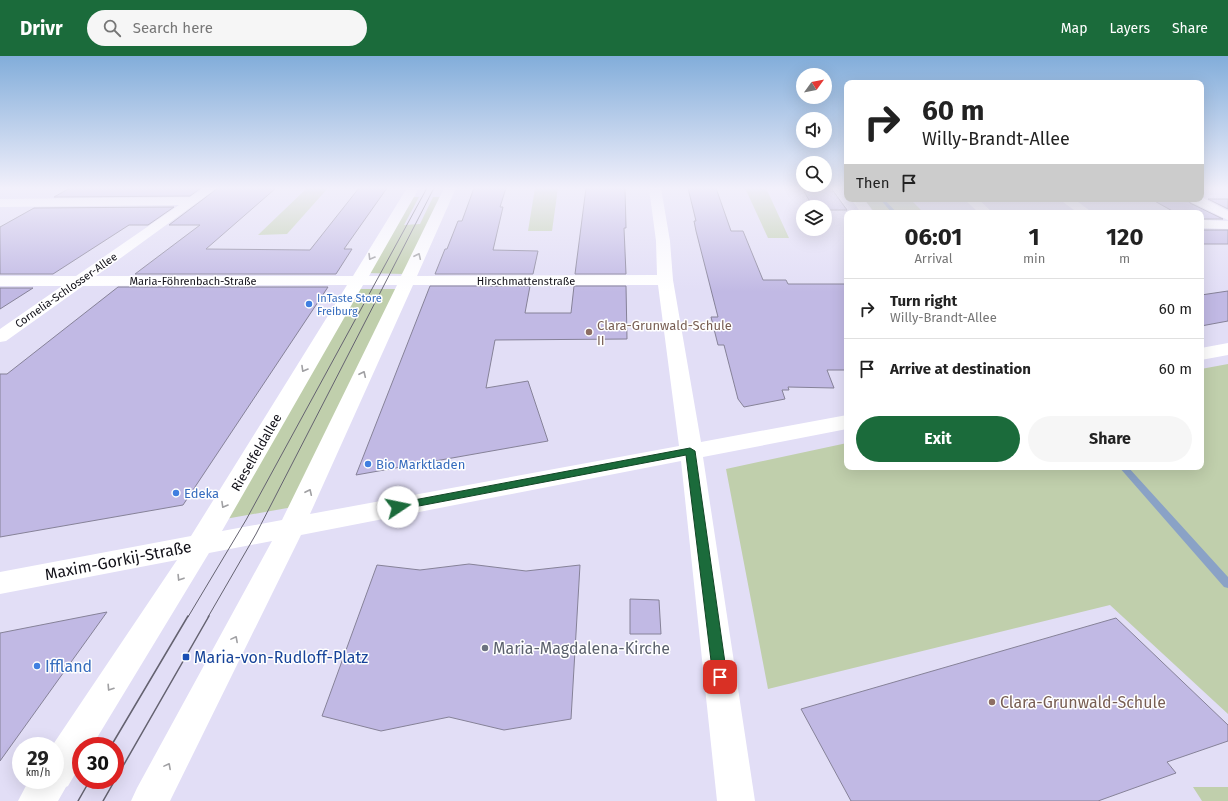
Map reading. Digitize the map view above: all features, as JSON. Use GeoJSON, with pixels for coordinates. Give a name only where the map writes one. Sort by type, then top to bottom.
{"type":"FeatureCollection","features":[{"type":"Feature","properties":{"kind":"street","name":"Cornelia-Schlosser-Allee"},"geometry":{"type":"LineString","coordinates":[[0,337],[160,223]]}},
{"type":"Feature","properties":{"kind":"street","name":"Rieselfeldallee"},"geometry":{"type":"LineString","coordinates":[[64,759],[200,545],[392,223]]}},
{"type":"Feature","properties":{"kind":"street"},"geometry":{"type":"LineString","coordinates":[[150,801],[292,527],[434,223]]}},
{"type":"Feature","properties":{"kind":"street"},"geometry":{"type":"LineString","coordinates":[[660,223],[663,241],[665,280],[690,451],[736,801]]}},
{"type":"Feature","properties":{"kind":"street"},"geometry":{"type":"LineString","coordinates":[[1204,224],[1228,224]]}},
{"type":"Feature","properties":{"kind":"street","name":"Hirschmattenstraße"},"geometry":{"type":"LineString","coordinates":[[386,281],[665,280]]}},
{"type":"Feature","properties":{"kind":"street","name":"Maria-Föhrenbach-Straße"},"geometry":{"type":"LineString","coordinates":[[0,281],[386,281]]}},
{"type":"Feature","properties":{"kind":"street"},"geometry":{"type":"LineString","coordinates":[[1204,353],[1228,349]]}},
{"type":"Feature","properties":{"kind":"street","name":"Maxim-Gorkij-Straße"},"geometry":{"type":"LineString","coordinates":[[0,583],[844,423]]}},
{"type":"Feature","properties":{"kind":"street"},"geometry":{"type":"LineString","coordinates":[[36,801],[44,789]]}},
{"type":"Feature","properties":{"kind":"green space"},"geometry":{"type":"Polygon","coordinates":[[[271,223],[297,223],[287,234],[258,235],[271,223]]]}},
{"type":"Feature","properties":{"kind":"green space"},"geometry":{"type":"Polygon","coordinates":[[[396,223],[405,223],[404,225],[429,223],[404,274],[367,273],[396,223]]]}},
{"type":"Feature","properties":{"kind":"green space"},"geometry":{"type":"Polygon","coordinates":[[[529,223],[553,223],[552,231],[528,231],[529,223]]]}},
{"type":"Feature","properties":{"kind":"green space"},"geometry":{"type":"Polygon","coordinates":[[[761,223],[782,223],[789,238],[768,238],[761,223]]]}},
{"type":"Feature","properties":{"kind":"green space"},"geometry":{"type":"Polygon","coordinates":[[[358,289],[396,289],[293,507],[225,519],[358,289]]]}},
{"type":"Feature","properties":{"kind":"green space"},"geometry":{"type":"Polygon","coordinates":[[[1228,364],[1228,714],[1110,605],[768,689],[726,469],[844,444],[844,470],[1204,470],[1204,368],[1228,364]]]}},
{"type":"Feature","properties":{"kind":"green space"},"geometry":{"type":"Polygon","coordinates":[[[1193,787],[1228,787],[1228,801],[1202,801],[1193,787]]]}},
{"type":"Feature","properties":{"kind":"building"},"geometry":{"type":"Polygon","coordinates":[[[8,223],[151,223],[148,225],[129,225],[53,274],[0,274],[0,227],[8,223]]]}},
{"type":"Feature","properties":{"kind":"building"},"geometry":{"type":"Polygon","coordinates":[[[172,223],[236,223],[206,249],[310,250],[332,223],[362,223],[344,249],[352,249],[336,274],[135,274],[200,225],[169,225],[172,223]]]}},
{"type":"Feature","properties":{"kind":"building"},"geometry":{"type":"Polygon","coordinates":[[[457,223],[499,223],[493,250],[538,251],[533,274],[435,274],[445,249],[447,249],[457,223]]]}},
{"type":"Feature","properties":{"kind":"building"},"geometry":{"type":"Polygon","coordinates":[[[582,223],[626,223],[626,228],[624,228],[626,274],[575,274],[582,223]]]}},
{"type":"Feature","properties":{"kind":"building"},"geometry":{"type":"Polygon","coordinates":[[[694,223],[728,223],[731,231],[743,231],[763,280],[786,280],[788,284],[844,284],[844,370],[827,370],[834,388],[788,387],[789,390],[782,390],[785,399],[744,407],[738,399],[724,345],[718,345],[711,317],[718,317],[694,223]]]}},
{"type":"Feature","properties":{"kind":"building"},"geometry":{"type":"Polygon","coordinates":[[[1204,230],[1228,230],[1228,244],[1204,244],[1204,230]]]}},
{"type":"Feature","properties":{"kind":"building"},"geometry":{"type":"Polygon","coordinates":[[[430,286],[530,286],[525,313],[571,313],[574,286],[626,286],[627,339],[495,340],[486,388],[528,381],[548,441],[356,475],[430,286]]]}},
{"type":"Feature","properties":{"kind":"building"},"geometry":{"type":"Polygon","coordinates":[[[118,287],[328,287],[183,505],[0,537],[0,374],[7,374],[118,287]]]}},
{"type":"Feature","properties":{"kind":"building"},"geometry":{"type":"Polygon","coordinates":[[[0,288],[33,288],[0,309],[0,288]]]}},
{"type":"Feature","properties":{"kind":"building"},"geometry":{"type":"Polygon","coordinates":[[[1228,291],[1228,321],[1204,325],[1204,295],[1228,291]]]}},
{"type":"Feature","properties":{"kind":"building","name":"Maria-Magdalena-Kirche"},"geometry":{"type":"Polygon","coordinates":[[[469,564],[526,571],[580,565],[571,719],[504,730],[449,717],[381,731],[322,716],[377,565],[420,570],[469,564]]]}},
{"type":"Feature","properties":{"kind":"building"},"geometry":{"type":"Polygon","coordinates":[[[630,599],[659,600],[661,634],[630,634],[630,599]]]}},
{"type":"Feature","properties":{"kind":"building"},"geometry":{"type":"Polygon","coordinates":[[[107,612],[17,737],[12,737],[12,744],[0,761],[0,633],[107,612]]]}},
{"type":"Feature","properties":{"kind":"building","name":"Clara-Grunwald-Schule"},"geometry":{"type":"Polygon","coordinates":[[[1116,618],[1228,725],[1228,741],[1167,762],[1176,773],[1098,801],[851,801],[801,709],[1116,618]]]}},
{"type":"Feature","properties":{"kind":"waterway"},"geometry":{"type":"LineString","coordinates":[[1126,470],[1228,584]]}},
{"type":"Feature","properties":{"kind":"tram line"},"geometry":{"type":"LineString","coordinates":[[188,617],[246,520],[408,223]]}},
{"type":"Feature","properties":{"kind":"tram line"},"geometry":{"type":"LineString","coordinates":[[208,617],[256,534],[416,223]]}},
{"type":"Feature","properties":{"kind":"tram line"},"geometry":{"type":"LineString","coordinates":[[116,737],[188,616]]}},
{"type":"Feature","properties":{"kind":"tram line"},"geometry":{"type":"LineString","coordinates":[[103,801],[209,616]]}},
{"type":"Feature","properties":{"kind":"tram line"},"geometry":{"type":"LineString","coordinates":[[78,801],[85,789]]}},
{"type":"Feature","properties":{"kind":"place","name":"InTaste Store Freiburg"},"geometry":{"type":"Point","coordinates":[309,304]}},
{"type":"Feature","properties":{"kind":"place","name":"Clara-Grunwald-Schule II"},"geometry":{"type":"Point","coordinates":[589,332]}},
{"type":"Feature","properties":{"kind":"place","name":"Bio Marktladen"},"geometry":{"type":"Point","coordinates":[368,464]}},
{"type":"Feature","properties":{"kind":"place","name":"Edeka"},"geometry":{"type":"Point","coordinates":[176,493]}},
{"type":"Feature","properties":{"kind":"place","name":"Maria-Magdalena-Kirche"},"geometry":{"type":"Point","coordinates":[485,648]}},
{"type":"Feature","properties":{"kind":"place","name":"Maria-von-Rudloff-Platz"},"geometry":{"type":"Point","coordinates":[186,657]}},
{"type":"Feature","properties":{"kind":"place","name":"Iffland"},"geometry":{"type":"Point","coordinates":[37,666]}},
{"type":"Feature","properties":{"kind":"place","name":"Clara-Grunwald-Schule"},"geometry":{"type":"Point","coordinates":[992,702]}},
{"type":"Feature","properties":{"kind":"route"},"geometry":{"type":"LineString","coordinates":[[398,507],[690,451],[720,677]]}}]}
